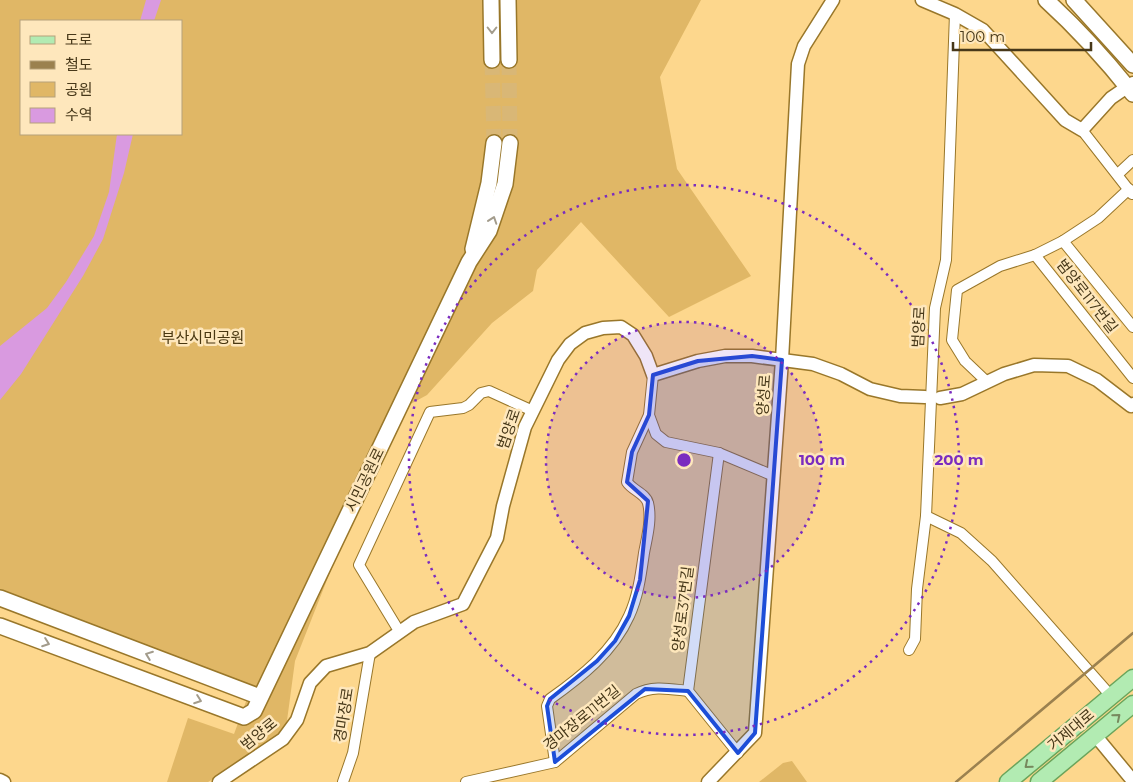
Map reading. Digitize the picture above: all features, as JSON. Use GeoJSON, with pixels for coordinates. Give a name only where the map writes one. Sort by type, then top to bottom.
{"type":"FeatureCollection","features":[{"type":"Feature","properties":{"kind":"main road"},"geometry":{"type":"LineString","coordinates":[[492,0],[492,60]]}},
{"type":"Feature","properties":{"kind":"main road"},"geometry":{"type":"LineString","coordinates":[[508,0],[509,60]]}},
{"type":"Feature","properties":{"kind":"main road"},"geometry":{"type":"LineString","coordinates":[[1046,0],[1073,25],[1131,88]]}},
{"type":"Feature","properties":{"kind":"main road"},"geometry":{"type":"LineString","coordinates":[[1074,0],[1133,65]]}},
{"type":"Feature","properties":{"kind":"main road","name":"시민공원로"},"geometry":{"type":"LineString","coordinates":[[470,262],[489,183],[494,143]]}},
{"type":"Feature","properties":{"kind":"main road","name":"시민공원로"},"geometry":{"type":"LineString","coordinates":[[0,626],[244,717],[254,711],[470,262],[489,231],[505,184],[510,143]]}},
{"type":"Feature","properties":{"kind":"main road"},"geometry":{"type":"LineString","coordinates":[[0,598],[260,697]]}},
{"type":"Feature","properties":{"kind":"main road","name":"거제대로"},"geometry":{"type":"LineString","coordinates":[[1008,782],[1133,678]]}},
{"type":"Feature","properties":{"kind":"main road","name":"거제대로"},"geometry":{"type":"LineString","coordinates":[[1039,782],[1133,704]]}},
{"type":"Feature","properties":{"kind":"street","name":"양성로"},"geometry":{"type":"LineString","coordinates":[[708,782],[738,753],[755,733],[782,360],[798,64],[804,46],[833,0]]}},
{"type":"Feature","properties":{"kind":"street"},"geometry":{"type":"LineString","coordinates":[[922,0],[955,14],[983,30],[1065,120],[1082,130],[1131,192],[1098,218],[1036,255],[1000,266],[957,290],[940,288]]}},
{"type":"Feature","properties":{"kind":"street","name":"범양로"},"geometry":{"type":"LineString","coordinates":[[909,650],[915,639],[917,589],[926,516],[935,308],[946,260],[955,14]]}},
{"type":"Feature","properties":{"kind":"street"},"geometry":{"type":"LineString","coordinates":[[1082,130],[1111,98],[1131,88]]}},
{"type":"Feature","properties":{"kind":"street"},"geometry":{"type":"LineString","coordinates":[[1118,174],[1133,160]]}},
{"type":"Feature","properties":{"kind":"street"},"geometry":{"type":"LineString","coordinates":[[1063,240],[1133,327]]}},
{"type":"Feature","properties":{"kind":"street","name":"범양로117번길"},"geometry":{"type":"LineString","coordinates":[[1036,255],[1133,378]]}},
{"type":"Feature","properties":{"kind":"street"},"geometry":{"type":"LineString","coordinates":[[957,290],[952,340],[965,361],[986,381]]}},
{"type":"Feature","properties":{"kind":"street","name":"범양로"},"geometry":{"type":"LineString","coordinates":[[219,782],[283,739],[297,720],[310,683],[326,666],[370,652],[414,622],[463,604],[497,538],[503,506],[525,427],[558,360],[570,344],[585,334],[603,328],[621,327],[633,335],[646,356],[653,375]]}},
{"type":"Feature","properties":{"kind":"street"},"geometry":{"type":"LineString","coordinates":[[555,762],[547,706],[550,699],[597,662],[615,641],[629,616],[640,580],[649,524],[648,502],[644,496],[630,487],[627,482],[632,452],[649,415],[653,375],[698,361],[725,356],[752,356],[813,364],[841,374],[870,389],[900,396],[925,397]]}},
{"type":"Feature","properties":{"kind":"street"},"geometry":{"type":"LineString","coordinates":[[940,398],[962,394],[986,381],[1034,365],[1068,366],[1097,380],[1131,406],[1133,404]]}},
{"type":"Feature","properties":{"kind":"street"},"geometry":{"type":"LineString","coordinates":[[399,631],[359,565],[430,412],[463,408],[469,405],[480,393],[489,391],[533,410]]}},
{"type":"Feature","properties":{"kind":"street"},"geometry":{"type":"LineString","coordinates":[[649,415],[656,434],[666,442],[719,453],[774,476]]}},
{"type":"Feature","properties":{"kind":"street","name":"양성로37번길"},"geometry":{"type":"LineString","coordinates":[[688,691],[719,453]]}},
{"type":"Feature","properties":{"kind":"street"},"geometry":{"type":"LineString","coordinates":[[926,516],[961,533],[992,561],[1111,696]]}},
{"type":"Feature","properties":{"kind":"street","name":"경마장로"},"geometry":{"type":"LineString","coordinates":[[343,782],[353,753],[370,652]]}},
{"type":"Feature","properties":{"kind":"street","name":"경마장로11번길"},"geometry":{"type":"LineString","coordinates":[[466,782],[555,762],[636,694],[645,689],[658,688],[688,691]]}},
{"type":"Feature","properties":{"kind":"street"},"geometry":{"type":"LineString","coordinates":[[688,691],[738,753]]}},
{"type":"Feature","properties":{"kind":"street"},"geometry":{"type":"LineString","coordinates":[[1095,735],[1133,782]]}},
{"type":"Feature","properties":{"kind":"street"},"geometry":{"type":"LineString","coordinates":[[0,780],[4,782]]}},
{"type":"Feature","properties":{"kind":"highlighted area"},"geometry":{"type":"Polygon","coordinates":[[[752,356],[782,360],[755,733],[738,753],[688,691],[645,689],[555,762],[547,706],[550,699],[597,661],[615,641],[629,616],[640,580],[648,501],[627,482],[632,452],[649,415],[653,375],[698,361],[752,356]]]}},
{"type":"Feature","properties":{"kind":"green space","name":"부산시민공원"},"geometry":{"type":"Polygon","coordinates":[[[0,0],[701,0],[660,77],[677,169],[751,276],[669,317],[581,222],[537,270],[533,291],[492,323],[427,395],[392,414],[354,482],[357,504],[295,661],[286,728],[249,757],[208,782],[167,782],[188,718],[234,734],[251,688],[0,592],[0,0]]]}},
{"type":"Feature","properties":{"kind":"green space"},"geometry":{"type":"Polygon","coordinates":[[[792,761],[807,782],[759,782],[783,763],[792,761]]]}},
{"type":"Feature","properties":{"kind":"water"},"geometry":{"type":"Polygon","coordinates":[[[146,0],[161,0],[154,20],[140,20],[146,0]]]}},
{"type":"Feature","properties":{"kind":"water"},"geometry":{"type":"Polygon","coordinates":[[[117,135],[133,135],[124,173],[103,239],[83,276],[21,374],[0,400],[0,346],[47,308],[66,282],[94,236],[109,192],[117,135]]]}},
{"type":"Feature","properties":{"kind":"tunnel"},"geometry":{"type":"LineString","coordinates":[[492,60],[494,143]]}},
{"type":"Feature","properties":{"kind":"tunnel"},"geometry":{"type":"LineString","coordinates":[[509,60],[510,143]]}},
{"type":"Feature","properties":{"kind":"railway"},"geometry":{"type":"LineString","coordinates":[[956,782],[1133,633]]}}]}
